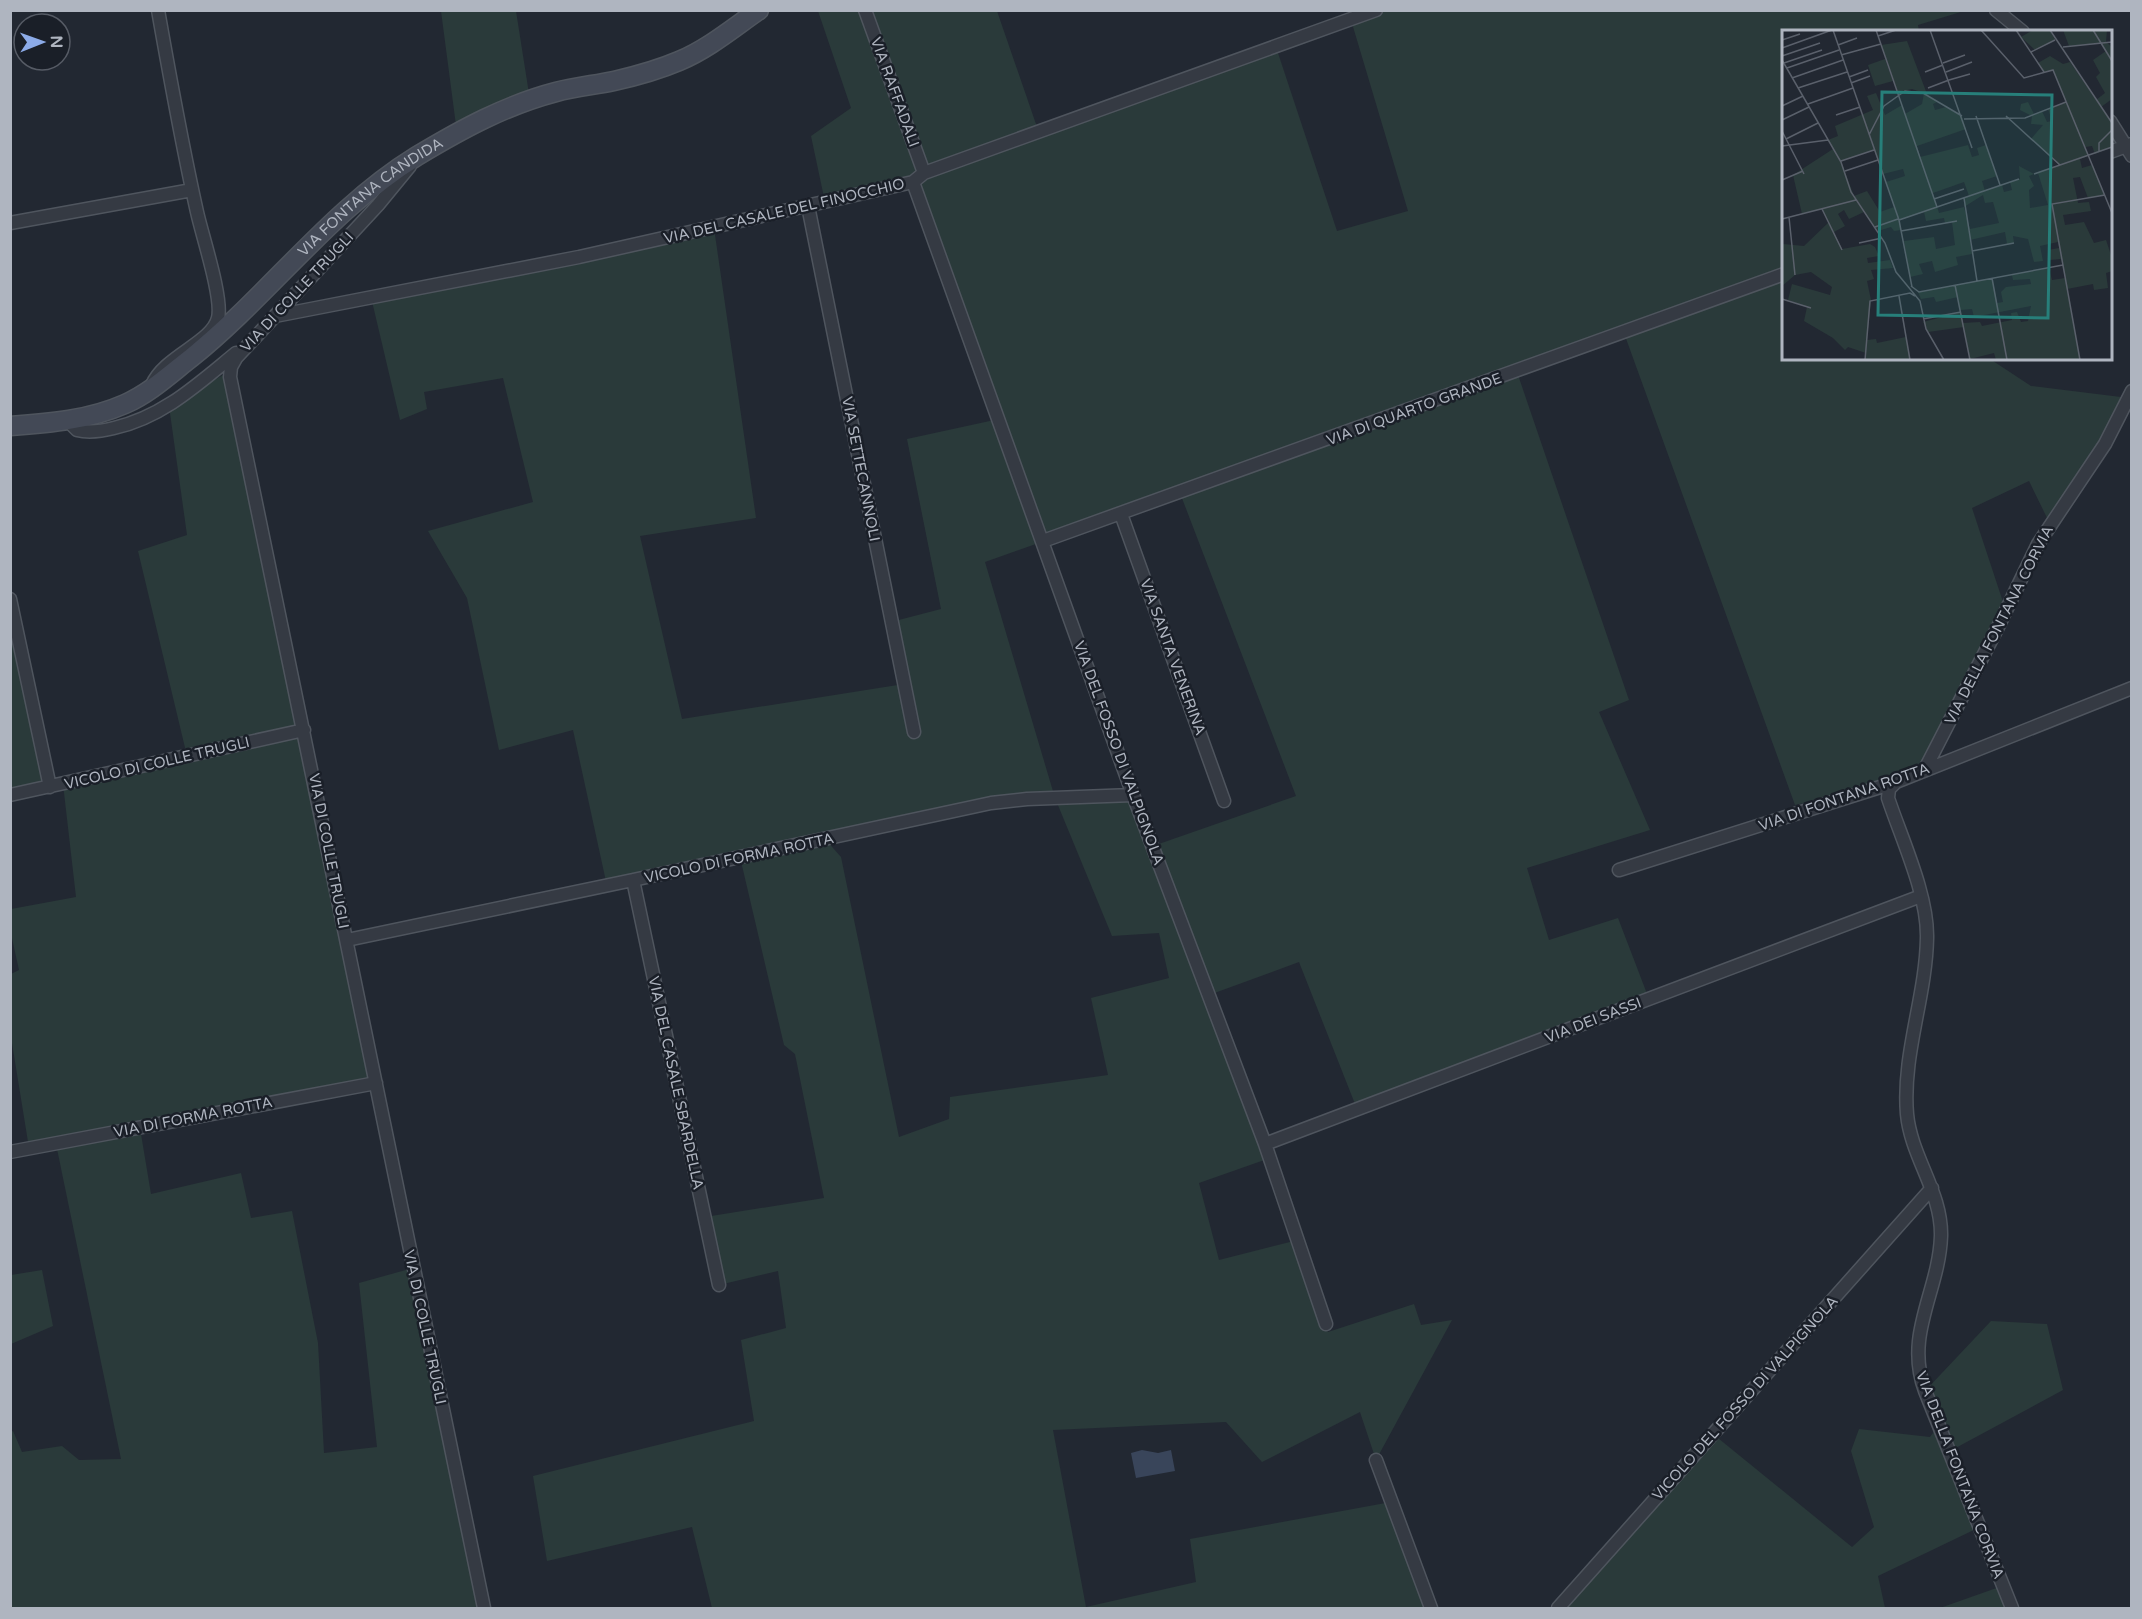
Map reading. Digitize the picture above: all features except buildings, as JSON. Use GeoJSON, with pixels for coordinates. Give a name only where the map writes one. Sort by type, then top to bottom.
{"type":"FeatureCollection","features":[{"type":"Feature","properties":{"kind":"main road","name":"VIA FONTANA CANDIDA"},"geometry":{"type":"LineString","coordinates":[[10,426],[68,421],[115,409],[150,391],[217,336],[346,210],[415,157],[486,117],[567,89],[642,74],[680,61],[709,45],[749,14]]}},
{"type":"Feature","properties":{"kind":"street"},"geometry":{"type":"LineString","coordinates":[[150,391],[160,371],[214,327],[218,318],[219,301],[192,190],[158,10]]}},
{"type":"Feature","properties":{"kind":"street","name":"VIA RAFFADALI"},"geometry":{"type":"LineString","coordinates":[[865,10],[924,172]]}},
{"type":"Feature","properties":{"kind":"street","name":"VIA DEL CASALE DEL FINOCCHIO"},"geometry":{"type":"LineString","coordinates":[[275,316],[579,257],[913,182],[924,172],[1377,10]]}},
{"type":"Feature","properties":{"kind":"street"},"geometry":{"type":"LineString","coordinates":[[1996,10],[2021,30]]}},
{"type":"Feature","properties":{"kind":"street"},"geometry":{"type":"LineString","coordinates":[[2112,124],[2130,148],[2112,152]]}},
{"type":"Feature","properties":{"kind":"street","name":"VIA DI COLLE TRUGLI"},"geometry":{"type":"LineString","coordinates":[[415,157],[378,206],[234,361],[230,381],[484,1608]]}},
{"type":"Feature","properties":{"kind":"street","name":"VIA DEL FOSSO DI VALPIGNOLA"},"geometry":{"type":"LineString","coordinates":[[913,182],[1133,795],[1265,1144],[1326,1324]]}},
{"type":"Feature","properties":{"kind":"street"},"geometry":{"type":"LineString","coordinates":[[10,223],[192,190]]}},
{"type":"Feature","properties":{"kind":"street","name":"VIA SETTECANNOLI"},"geometry":{"type":"LineString","coordinates":[[808,206],[914,732]]}},
{"type":"Feature","properties":{"kind":"street","name":"VIA DI QUARTO GRANDE"},"geometry":{"type":"LineString","coordinates":[[1043,541],[1782,275]]}},
{"type":"Feature","properties":{"kind":"street"},"geometry":{"type":"LineString","coordinates":[[68,421],[77,430],[92,432],[144,419],[169,406],[187,393],[253,338]]}},
{"type":"Feature","properties":{"kind":"street","name":"VIA DELLA FONTANA CORVIA"},"geometry":{"type":"LineString","coordinates":[[1925,769],[1998,629],[2035,550],[2050,524],[2101,451],[2132,391]]}},
{"type":"Feature","properties":{"kind":"street","name":"VIA SANTA VENERINA"},"geometry":{"type":"LineString","coordinates":[[1121,514],[1224,801]]}},
{"type":"Feature","properties":{"kind":"street"},"geometry":{"type":"LineString","coordinates":[[10,599],[50,786]]}},
{"type":"Feature","properties":{"kind":"street","name":"VIA DI FONTANA ROTTA"},"geometry":{"type":"LineString","coordinates":[[1619,870],[1896,782],[2132,688]]}},
{"type":"Feature","properties":{"kind":"street","name":"VICOLO DI COLLE TRUGLI"},"geometry":{"type":"LineString","coordinates":[[10,795],[304,730]]}},
{"type":"Feature","properties":{"kind":"street","name":"VIA DELLA FONTANA CORVIA"},"geometry":{"type":"LineString","coordinates":[[1896,782],[1888,789],[1888,798],[1921,896],[1927,942],[1909,1066],[1907,1107],[1912,1138],[1939,1212],[1940,1240],[1936,1268],[1918,1340],[1918,1367],[1925,1391],[2012,1608]]}},
{"type":"Feature","properties":{"kind":"street","name":"VICOLO DI FORMA ROTTA"},"geometry":{"type":"LineString","coordinates":[[347,940],[994,802],[1133,795]]}},
{"type":"Feature","properties":{"kind":"street","name":"VIA DEL CASALE SBARDELLA"},"geometry":{"type":"LineString","coordinates":[[633,880],[719,1285]]}},
{"type":"Feature","properties":{"kind":"street","name":"VIA DEI SASSI"},"geometry":{"type":"LineString","coordinates":[[1265,1144],[1921,896]]}},
{"type":"Feature","properties":{"kind":"street","name":"VIA DI FORMA ROTTA"},"geometry":{"type":"LineString","coordinates":[[10,1152],[376,1083]]}},
{"type":"Feature","properties":{"kind":"street","name":"VICOLO DEL FOSSO DI VALPIGNOLA"},"geometry":{"type":"LineString","coordinates":[[1558,1608],[1932,1188]]}},
{"type":"Feature","properties":{"kind":"street"},"geometry":{"type":"LineString","coordinates":[[1376,1460],[1431,1608]]}},
{"type":"Feature","properties":{"kind":"shaded area"},"geometry":{"type":"Polygon","coordinates":[[[441,11],[516,11],[530,100],[457,133],[441,11]]]}},
{"type":"Feature","properties":{"kind":"shaded area"},"geometry":{"type":"Polygon","coordinates":[[[818,11],[997,11],[1037,127],[1276,47],[1337,231],[1408,211],[1351,20],[1376,11],[1964,11],[1918,25],[1919,30],[1782,30],[1782,360],[1992,360],[2031,386],[2129,398],[2050,524],[2029,481],[1972,508],[2006,611],[1925,769],[1896,782],[1795,805],[1624,333],[1517,372],[1629,700],[1599,712],[1650,830],[1527,868],[1549,940],[1618,918],[1649,999],[1357,1109],[1299,962],[1209,995],[1270,1158],[1199,1183],[1219,1260],[1298,1240],[1328,1332],[1414,1304],[1421,1325],[1452,1320],[1376,1460],[1360,1412],[1262,1462],[1226,1422],[1053,1430],[1086,1607],[1196,1582],[1190,1539],[1391,1502],[1431,1608],[712,1608],[692,1527],[547,1561],[533,1476],[754,1421],[741,1340],[786,1328],[778,1271],[719,1285],[705,1217],[824,1198],[795,1054],[784,1045],[740,857],[607,886],[573,730],[499,750],[467,598],[428,531],[533,502],[503,378],[424,392],[427,409],[400,420],[371,297],[714,228],[756,518],[640,536],[682,719],[904,684],[891,622],[941,609],[907,439],[999,419],[913,182],[825,202],[811,136],[851,108],[818,11]],[[1180,493],[985,562],[1055,798],[1133,795],[1153,846],[1296,796],[1180,493]],[[1055,798],[825,839],[841,857],[899,1137],[949,1119],[950,1097],[1108,1075],[1091,998],[1169,978],[1159,933],[1112,936],[1055,798]]]}},
{"type":"Feature","properties":{"kind":"shaded area"},"geometry":{"type":"Polygon","coordinates":[[[230,371],[376,1083],[140,1128],[151,1194],[241,1173],[251,1218],[292,1211],[318,1343],[324,1453],[377,1447],[359,1283],[413,1268],[484,1608],[11,1608],[11,1432],[13,1431],[22,1452],[62,1446],[79,1460],[121,1459],[56,1144],[29,1148],[11,1037],[11,974],[19,970],[11,934],[11,909],[76,897],[63,784],[187,756],[138,551],[187,535],[169,406],[230,371]]]}},
{"type":"Feature","properties":{"kind":"shaded area"},"geometry":{"type":"Polygon","coordinates":[[[10,599],[50,787],[10,795],[10,599]]]}},
{"type":"Feature","properties":{"kind":"shaded area"},"geometry":{"type":"Polygon","coordinates":[[[42,1270],[53,1326],[11,1344],[11,1275],[42,1270]]]}},
{"type":"Feature","properties":{"kind":"shaded area"},"geometry":{"type":"Polygon","coordinates":[[[1991,1321],[2047,1324],[2063,1390],[1950,1451],[1980,1527],[1878,1576],[1885,1608],[1558,1608],[1713,1434],[1852,1547],[1874,1527],[1851,1451],[1859,1429],[1930,1437],[1939,1425],[1925,1391],[1991,1321]]]}},
{"type":"Feature","properties":{"kind":"shaded area"},"geometry":{"type":"Polygon","coordinates":[[[2005,1585],[2014,1608],[1940,1608],[2005,1585]]]}},
{"type":"Feature","properties":{"kind":"water"},"geometry":{"type":"Polygon","coordinates":[[[1142,1450],[1158,1453],[1171,1450],[1175,1471],[1136,1478],[1131,1453],[1142,1450]]]}}]}
